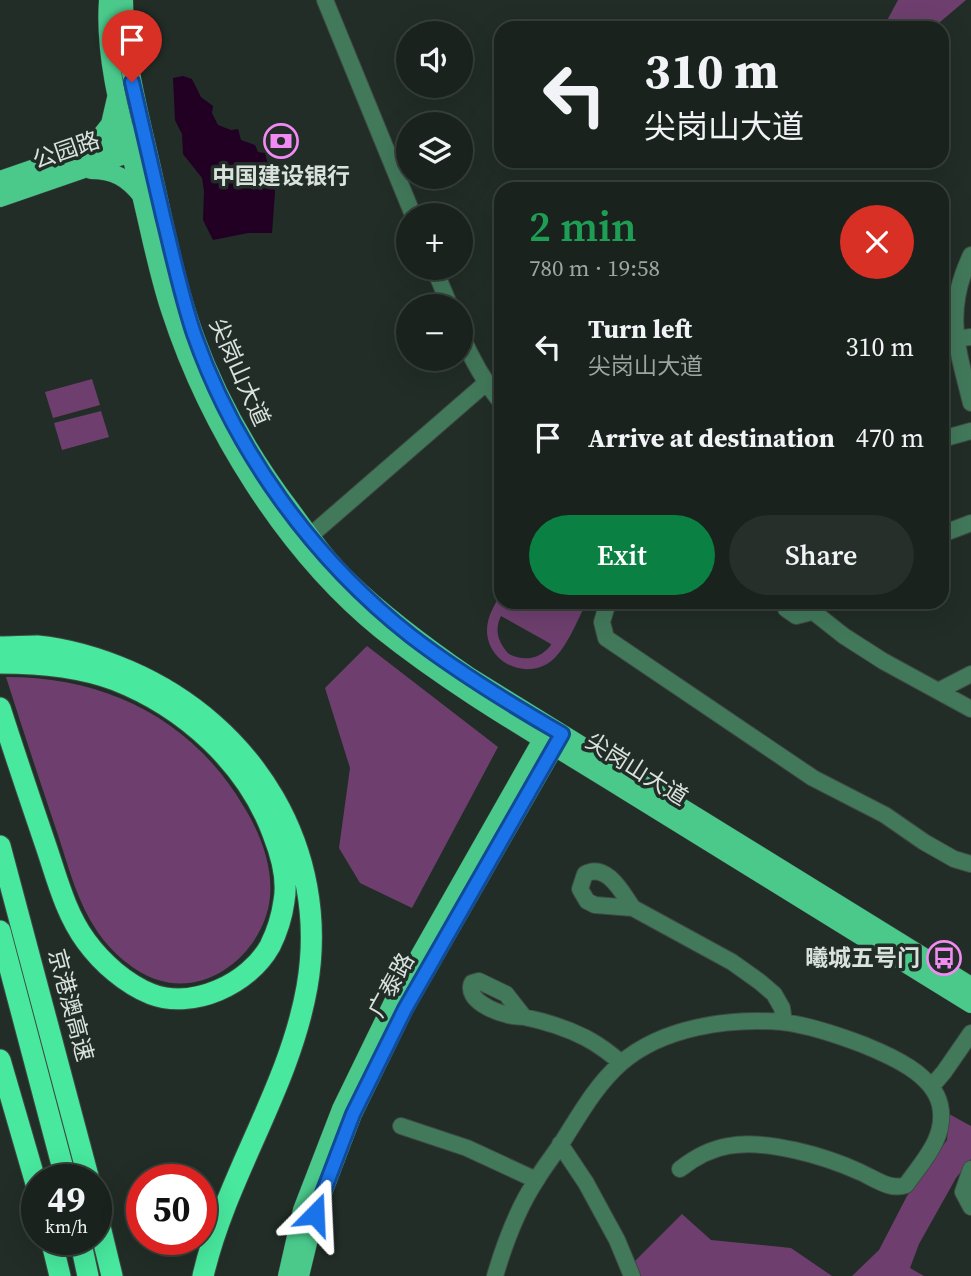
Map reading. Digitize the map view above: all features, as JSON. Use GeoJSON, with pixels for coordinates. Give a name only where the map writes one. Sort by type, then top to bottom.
{"type":"FeatureCollection","features":[{"type":"Feature","properties":{"kind":"highway"},"geometry":{"type":"LineString","coordinates":[[0,647],[38,646],[116,665],[149,679],[216,724],[236,755],[267,818],[279,849],[284,874],[285,899],[279,924],[269,947],[254,964],[239,978],[217,991],[184,998],[152,994],[130,983],[112,968],[84,938],[60,886],[0,708]]}},
{"type":"Feature","properties":{"kind":"highway"},"geometry":{"type":"LineString","coordinates":[[0,663],[37,663],[114,679],[177,713],[207,737],[236,755],[263,779],[281,808],[295,845],[304,874],[311,913],[312,951],[307,987],[287,1063],[217,1222],[203,1276]]}},
{"type":"Feature","properties":{"kind":"highway","name":"京港澳高速"},"geometry":{"type":"LineString","coordinates":[[0,846],[85,1164]]}},
{"type":"Feature","properties":{"kind":"highway"},"geometry":{"type":"LineString","coordinates":[[0,931],[62,1164]]}},
{"type":"Feature","properties":{"kind":"highway"},"geometry":{"type":"LineString","coordinates":[[0,1060],[30,1164]]}},
{"type":"Feature","properties":{"kind":"highway"},"geometry":{"type":"LineString","coordinates":[[55,1255],[60,1276]]}},
{"type":"Feature","properties":{"kind":"highway"},"geometry":{"type":"LineString","coordinates":[[83,1255],[88,1276]]}},
{"type":"Feature","properties":{"kind":"highway"},"geometry":{"type":"LineString","coordinates":[[107,1255],[112,1276]]}},
{"type":"Feature","properties":{"kind":"main road","name":"尖岗山大道"},"geometry":{"type":"LineString","coordinates":[[108,0],[109,42],[117,94],[137,142],[195,335],[215,386],[237,431],[304,541],[338,590],[379,628],[451,681],[552,737],[971,986]]}},
{"type":"Feature","properties":{"kind":"main road","name":"尖岗山大道"},"geometry":{"type":"LineString","coordinates":[[124,0],[127,56],[142,196],[169,309],[197,382],[236,457],[304,541]]}},
{"type":"Feature","properties":{"kind":"main road"},"geometry":{"type":"LineString","coordinates":[[90,149],[110,124],[117,94]]}},
{"type":"Feature","properties":{"kind":"main road","name":"公园路"},"geometry":{"type":"LineString","coordinates":[[0,180],[90,149],[137,142]]}},
{"type":"Feature","properties":{"kind":"main road","name":"公园路"},"geometry":{"type":"LineString","coordinates":[[0,198],[84,169],[137,142]]}},
{"type":"Feature","properties":{"kind":"main road"},"geometry":{"type":"LineString","coordinates":[[84,169],[119,175],[142,196]]}},
{"type":"Feature","properties":{"kind":"main road","name":"尖岗山大道"},"geometry":{"type":"LineString","coordinates":[[552,737],[971,1004]]}},
{"type":"Feature","properties":{"kind":"main road","name":"广泰路"},"geometry":{"type":"LineString","coordinates":[[287,1276],[302,1210],[341,1109],[393,1002],[552,737]]}},
{"type":"Feature","properties":{"kind":"main road","name":"广泰路"},"geometry":{"type":"LineString","coordinates":[[300,1276],[315,1214],[353,1114],[405,1009],[552,737]]}},
{"type":"Feature","properties":{"kind":"street"},"geometry":{"type":"LineString","coordinates":[[325,0],[407,203]]}},
{"type":"Feature","properties":{"kind":"street"},"geometry":{"type":"LineString","coordinates":[[971,255],[957,292],[954,315],[956,339],[971,403]]}},
{"type":"Feature","properties":{"kind":"street"},"geometry":{"type":"LineString","coordinates":[[473,360],[494,393]]}},
{"type":"Feature","properties":{"kind":"street"},"geometry":{"type":"LineString","coordinates":[[304,541],[486,383]]}},
{"type":"Feature","properties":{"kind":"street"},"geometry":{"type":"LineString","coordinates":[[949,437],[971,431]]}},
{"type":"Feature","properties":{"kind":"street"},"geometry":{"type":"LineString","coordinates":[[949,531],[971,523]]}},
{"type":"Feature","properties":{"kind":"street"},"geometry":{"type":"LineString","coordinates":[[606,609],[602,622],[606,638],[813,778],[885,815],[954,859],[971,864]]}},
{"type":"Feature","properties":{"kind":"street"},"geometry":{"type":"LineString","coordinates":[[786,609],[796,616],[803,615],[810,609]]}},
{"type":"Feature","properties":{"kind":"street"},"geometry":{"type":"LineString","coordinates":[[816,609],[844,636],[883,661],[971,709]]}},
{"type":"Feature","properties":{"kind":"street"},"geometry":{"type":"LineString","coordinates":[[940,690],[971,674]]}},
{"type":"Feature","properties":{"kind":"street"},"geometry":{"type":"LineString","coordinates":[[633,908],[732,962],[760,982],[774,994],[782,1008],[783,1023]]}},
{"type":"Feature","properties":{"kind":"street"},"geometry":{"type":"LineString","coordinates":[[524,1017],[584,1037],[605,1049],[621,1063]]}},
{"type":"Feature","properties":{"kind":"street"},"geometry":{"type":"LineString","coordinates":[[495,1276],[505,1241],[536,1180],[580,1111],[621,1063],[651,1043],[671,1034],[739,1023],[783,1023],[839,1035],[906,1067],[932,1086],[940,1104],[942,1123],[937,1139],[906,1185],[900,1187],[885,1184],[858,1170],[815,1156],[779,1147],[747,1144],[708,1152],[680,1169]]}},
{"type":"Feature","properties":{"kind":"street"},"geometry":{"type":"LineString","coordinates":[[932,1086],[971,1033]]}},
{"type":"Feature","properties":{"kind":"street"},"geometry":{"type":"LineString","coordinates":[[401,1126],[467,1148],[536,1180]]}},
{"type":"Feature","properties":{"kind":"street"},"geometry":{"type":"LineString","coordinates":[[560,1144],[586,1183],[617,1240],[632,1276]]}},
{"type":"Feature","properties":{"kind":"street"},"geometry":{"type":"LineString","coordinates":[[971,1169],[963,1192],[971,1207]]}},
{"type":"Feature","properties":{"kind":"shaded area"},"geometry":{"type":"Polygon","coordinates":[[[898,0],[966,0],[941,21],[887,21],[898,0]]]}},
{"type":"Feature","properties":{"kind":"shaded area"},"geometry":{"type":"Polygon","coordinates":[[[183,76],[192,79],[201,97],[213,106],[212,113],[218,125],[231,130],[238,129],[241,140],[255,145],[258,152],[265,153],[275,192],[272,233],[248,233],[213,240],[203,220],[202,178],[183,154],[182,134],[175,120],[173,78],[183,76]]]}},
{"type":"Feature","properties":{"kind":"shaded area"},"geometry":{"type":"Polygon","coordinates":[[[92,379],[100,405],[53,418],[45,392],[92,379]]]}},
{"type":"Feature","properties":{"kind":"shaded area"},"geometry":{"type":"Polygon","coordinates":[[[101,411],[109,437],[62,450],[54,423],[101,411]]]}},
{"type":"Feature","properties":{"kind":"shaded area"},"geometry":{"type":"Polygon","coordinates":[[[494,606],[494,609],[584,609],[567,642],[556,656],[540,667],[529,669],[509,665],[493,651],[487,630],[494,606]],[[501,616],[498,636],[509,654],[532,658],[551,645],[501,616]]]}},
{"type":"Feature","properties":{"kind":"shaded area"},"geometry":{"type":"Polygon","coordinates":[[[367,646],[498,747],[412,908],[360,883],[339,848],[350,768],[325,688],[367,646]]]}},
{"type":"Feature","properties":{"kind":"shaded area"},"geometry":{"type":"Polygon","coordinates":[[[6,677],[78,685],[112,695],[143,709],[172,727],[199,750],[223,776],[244,807],[260,839],[270,885],[266,916],[258,934],[232,964],[197,982],[158,980],[132,967],[102,939],[84,909],[75,886],[6,677]]]}},
{"type":"Feature","properties":{"kind":"shaded area"},"geometry":{"type":"Polygon","coordinates":[[[949,1114],[971,1126],[971,1159],[956,1178],[919,1244],[910,1268],[924,1276],[852,1276],[879,1250],[907,1196],[947,1140],[949,1114]]]}},
{"type":"Feature","properties":{"kind":"shaded area"},"geometry":{"type":"Polygon","coordinates":[[[682,1214],[711,1240],[791,1248],[832,1276],[641,1276],[634,1262],[682,1214]]]}},
{"type":"Feature","properties":{"kind":"place","name":"中国建设银行"},"geometry":{"type":"Point","coordinates":[281,141]}},
{"type":"Feature","properties":{"kind":"place","name":"曦城五号门"},"geometry":{"type":"Point","coordinates":[944,958]}},
{"type":"Feature","properties":{"kind":"route"},"geometry":{"type":"LineString","coordinates":[[132,82],[187,312],[215,386],[237,431],[257,462],[328,559],[370,601],[440,656],[562,734],[405,1009],[353,1114],[315,1214]]}}]}
